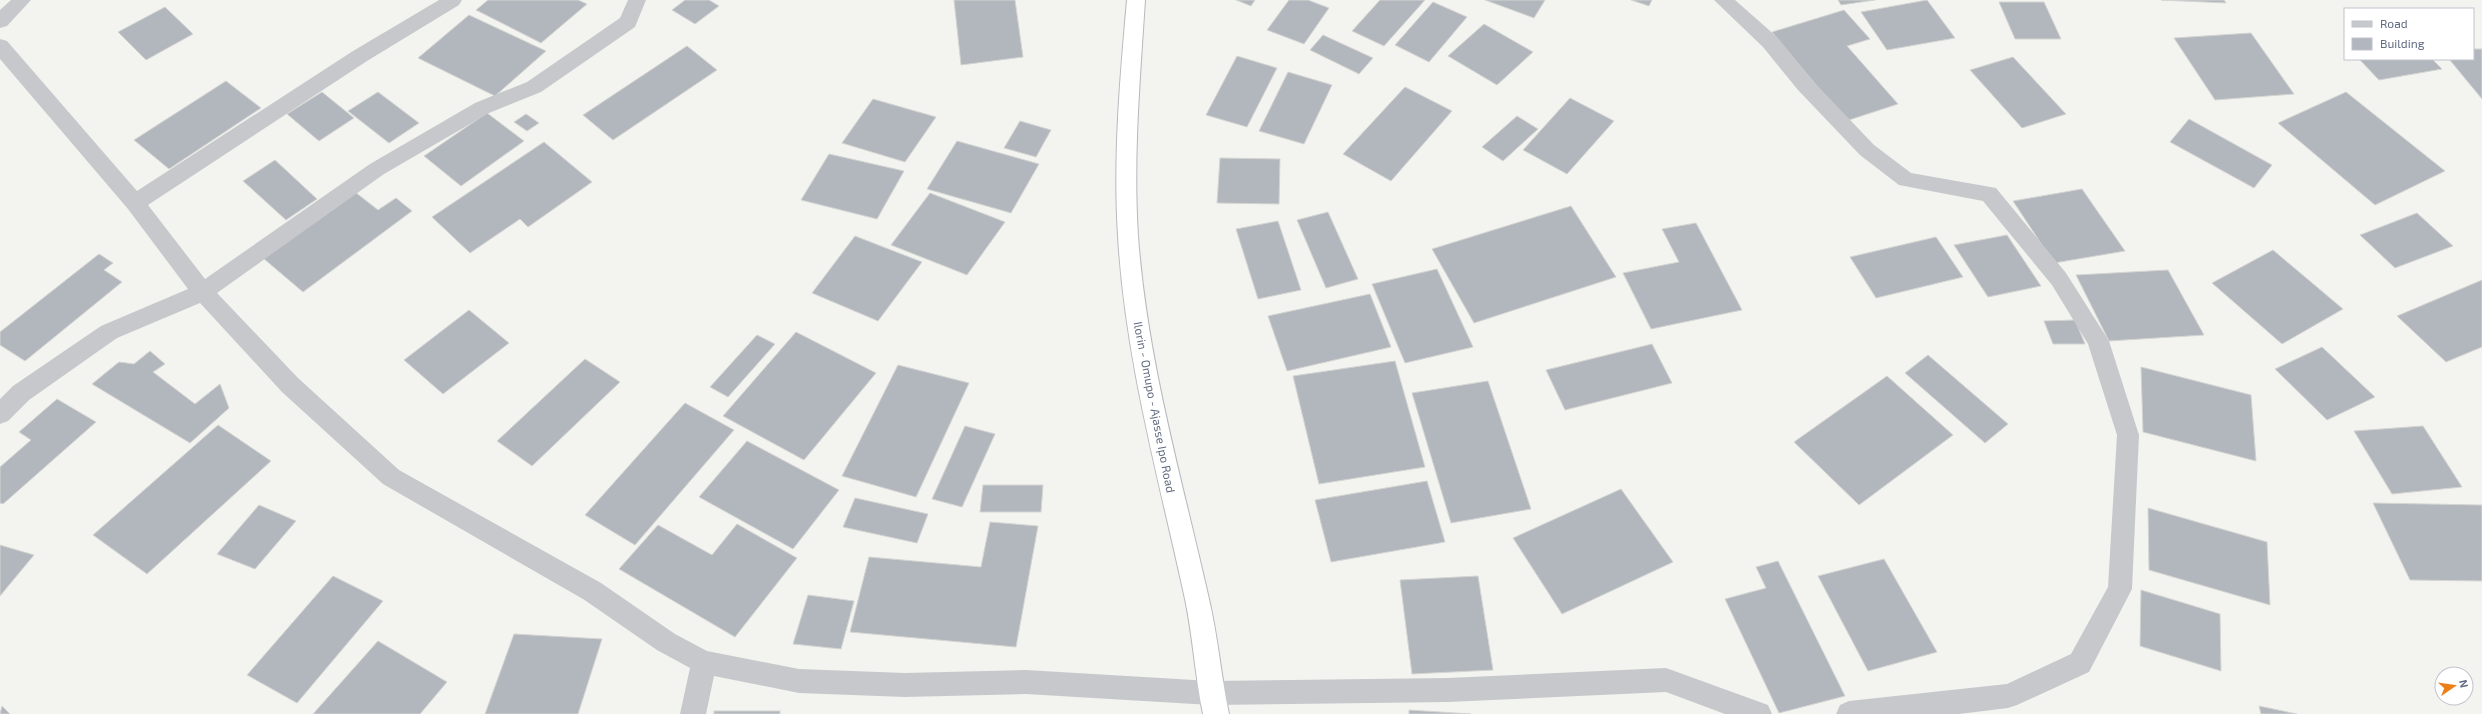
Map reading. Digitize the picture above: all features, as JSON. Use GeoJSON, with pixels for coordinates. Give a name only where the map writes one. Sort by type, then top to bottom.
{"type":"FeatureCollection","features":[{"type":"Feature","properties":{"kind":"highway","name":"Ilorin - Omupo - Ajasse Ipo Road"},"geometry":{"type":"LineString","coordinates":[[1136,0],[1126,140],[1128,236],[1141,346],[1163,461],[1198,602],[1214,704]]}},
{"type":"Feature","properties":{"kind":"street"},"geometry":{"type":"LineString","coordinates":[[0,21],[22,0]]}},
{"type":"Feature","properties":{"kind":"street"},"geometry":{"type":"LineString","coordinates":[[135,203],[360,56],[453,0]]}},
{"type":"Feature","properties":{"kind":"street"},"geometry":{"type":"LineString","coordinates":[[0,414],[21,393],[109,332],[203,292],[377,169],[482,108],[534,87],[628,22],[637,0]]}},
{"type":"Feature","properties":{"kind":"street"},"geometry":{"type":"LineString","coordinates":[[1723,0],[1770,42],[1806,85],[1867,150],[1906,180],[1989,194],[2059,279],[2098,341],[2128,435],[2120,589],[2080,663],[2008,696],[1849,714]]}},
{"type":"Feature","properties":{"kind":"street"},"geometry":{"type":"LineString","coordinates":[[0,46],[135,203],[203,292],[290,385],[391,477],[592,591],[666,642],[704,662],[799,681],[905,685],[1026,682],[1214,704],[1448,690],[1666,680],[1759,714]]}},
{"type":"Feature","properties":{"kind":"street"},"geometry":{"type":"LineString","coordinates":[[693,714],[704,662]]}},
{"type":"Feature","properties":{"kind":"building"},"geometry":{"type":"Polygon","coordinates":[[[488,0],[578,0],[587,4],[541,43],[476,10],[488,0]]]}},
{"type":"Feature","properties":{"kind":"building"},"geometry":{"type":"Polygon","coordinates":[[[685,0],[709,0],[719,6],[695,24],[672,10],[685,0]]]}},
{"type":"Feature","properties":{"kind":"building"},"geometry":{"type":"Polygon","coordinates":[[[954,0],[1015,0],[1023,57],[961,65],[954,0]]]}},
{"type":"Feature","properties":{"kind":"building"},"geometry":{"type":"Polygon","coordinates":[[[1236,0],[1255,0],[1251,6],[1236,0]]]}},
{"type":"Feature","properties":{"kind":"building"},"geometry":{"type":"Polygon","coordinates":[[[1289,0],[1308,0],[1329,8],[1304,44],[1267,30],[1289,0]]]}},
{"type":"Feature","properties":{"kind":"building"},"geometry":{"type":"Polygon","coordinates":[[[1380,0],[1425,0],[1384,46],[1352,31],[1380,0]]]}},
{"type":"Feature","properties":{"kind":"building"},"geometry":{"type":"Polygon","coordinates":[[[1485,0],[1545,0],[1534,18],[1485,0]]]}},
{"type":"Feature","properties":{"kind":"building"},"geometry":{"type":"Polygon","coordinates":[[[1631,0],[1652,0],[1649,6],[1631,0]]]}},
{"type":"Feature","properties":{"kind":"building"},"geometry":{"type":"Polygon","coordinates":[[[1838,0],[1875,0],[1841,5],[1838,0]]]}},
{"type":"Feature","properties":{"kind":"building"},"geometry":{"type":"Polygon","coordinates":[[[1927,0],[1955,38],[1887,50],[1861,12],[1927,0]]]}},
{"type":"Feature","properties":{"kind":"building"},"geometry":{"type":"Polygon","coordinates":[[[2161,0],[2224,0],[2226,3],[2161,0]]]}},
{"type":"Feature","properties":{"kind":"building"},"geometry":{"type":"Polygon","coordinates":[[[1433,2],[1467,17],[1429,62],[1395,45],[1433,2]]]}},
{"type":"Feature","properties":{"kind":"building"},"geometry":{"type":"Polygon","coordinates":[[[1999,2],[2044,2],[2061,39],[2015,39],[1999,2]]]}},
{"type":"Feature","properties":{"kind":"building"},"geometry":{"type":"Polygon","coordinates":[[[165,7],[193,34],[146,60],[118,32],[165,7]]]}},
{"type":"Feature","properties":{"kind":"building"},"geometry":{"type":"Polygon","coordinates":[[[1844,10],[1870,39],[1847,46],[1898,104],[1846,121],[1772,32],[1844,10]]]}},
{"type":"Feature","properties":{"kind":"building"},"geometry":{"type":"Polygon","coordinates":[[[469,15],[546,51],[495,96],[418,58],[469,15]]]}},
{"type":"Feature","properties":{"kind":"building"},"geometry":{"type":"Polygon","coordinates":[[[1484,24],[1533,52],[1497,85],[1448,56],[1484,24]]]}},
{"type":"Feature","properties":{"kind":"building"},"geometry":{"type":"Polygon","coordinates":[[[2251,33],[2294,94],[2215,100],[2174,38],[2251,33]]]}},
{"type":"Feature","properties":{"kind":"building"},"geometry":{"type":"Polygon","coordinates":[[[1323,35],[1373,58],[1359,74],[1310,50],[1323,35]]]}},
{"type":"Feature","properties":{"kind":"building"},"geometry":{"type":"Polygon","coordinates":[[[687,46],[717,70],[613,140],[583,115],[687,46]]]}},
{"type":"Feature","properties":{"kind":"building"},"geometry":{"type":"Polygon","coordinates":[[[2474,49],[2482,49],[2482,99],[2450,60],[2474,60],[2474,49]]]}},
{"type":"Feature","properties":{"kind":"building"},"geometry":{"type":"Polygon","coordinates":[[[1237,56],[1277,68],[1247,127],[1206,115],[1237,56]]]}},
{"type":"Feature","properties":{"kind":"building"},"geometry":{"type":"Polygon","coordinates":[[[2013,57],[2066,114],[2022,128],[1970,70],[2013,57]]]}},
{"type":"Feature","properties":{"kind":"building"},"geometry":{"type":"Polygon","coordinates":[[[2360,60],[2433,60],[2442,69],[2379,80],[2360,60]]]}},
{"type":"Feature","properties":{"kind":"building"},"geometry":{"type":"Polygon","coordinates":[[[1288,72],[1332,85],[1304,144],[1259,131],[1288,72]]]}},
{"type":"Feature","properties":{"kind":"building"},"geometry":{"type":"Polygon","coordinates":[[[226,81],[261,108],[169,169],[134,140],[226,81]]]}},
{"type":"Feature","properties":{"kind":"building"},"geometry":{"type":"Polygon","coordinates":[[[1405,87],[1452,111],[1391,181],[1343,154],[1405,87]]]}},
{"type":"Feature","properties":{"kind":"building"},"geometry":{"type":"Polygon","coordinates":[[[322,92],[354,118],[319,141],[287,114],[322,92]]]}},
{"type":"Feature","properties":{"kind":"building"},"geometry":{"type":"Polygon","coordinates":[[[378,92],[419,123],[389,143],[348,111],[378,92]]]}},
{"type":"Feature","properties":{"kind":"building"},"geometry":{"type":"Polygon","coordinates":[[[2346,92],[2445,171],[2375,205],[2278,123],[2346,92]]]}},
{"type":"Feature","properties":{"kind":"building"},"geometry":{"type":"Polygon","coordinates":[[[1570,98],[1614,121],[1567,174],[1523,150],[1570,98]]]}},
{"type":"Feature","properties":{"kind":"building"},"geometry":{"type":"Polygon","coordinates":[[[873,99],[936,117],[905,162],[842,143],[873,99]]]}},
{"type":"Feature","properties":{"kind":"building"},"geometry":{"type":"Polygon","coordinates":[[[487,113],[524,141],[461,186],[424,156],[487,113]]]}},
{"type":"Feature","properties":{"kind":"building"},"geometry":{"type":"Polygon","coordinates":[[[526,114],[539,123],[527,131],[514,122],[526,114]]]}},
{"type":"Feature","properties":{"kind":"building"},"geometry":{"type":"Polygon","coordinates":[[[1517,116],[1538,129],[1503,161],[1482,147],[1517,116]]]}},
{"type":"Feature","properties":{"kind":"building"},"geometry":{"type":"Polygon","coordinates":[[[2189,119],[2272,165],[2254,188],[2170,142],[2189,119]]]}},
{"type":"Feature","properties":{"kind":"building"},"geometry":{"type":"Polygon","coordinates":[[[1020,121],[1051,130],[1036,157],[1004,148],[1020,121]]]}},
{"type":"Feature","properties":{"kind":"building"},"geometry":{"type":"Polygon","coordinates":[[[957,141],[1039,164],[1011,213],[927,189],[957,141]]]}},
{"type":"Feature","properties":{"kind":"building"},"geometry":{"type":"Polygon","coordinates":[[[544,142],[592,182],[528,227],[520,219],[470,253],[432,217],[544,142]]]}},
{"type":"Feature","properties":{"kind":"building"},"geometry":{"type":"Polygon","coordinates":[[[829,154],[904,171],[877,219],[801,200],[829,154]]]}},
{"type":"Feature","properties":{"kind":"building"},"geometry":{"type":"Polygon","coordinates":[[[1220,158],[1280,159],[1279,204],[1217,203],[1220,158]]]}},
{"type":"Feature","properties":{"kind":"building"},"geometry":{"type":"Polygon","coordinates":[[[275,160],[317,199],[286,220],[243,181],[275,160]]]}},
{"type":"Feature","properties":{"kind":"building"},"geometry":{"type":"Polygon","coordinates":[[[2082,189],[2125,251],[2054,263],[2013,201],[2082,189]]]}},
{"type":"Feature","properties":{"kind":"building"},"geometry":{"type":"Polygon","coordinates":[[[355,192],[378,210],[396,198],[412,211],[303,292],[263,258],[355,192]]]}},
{"type":"Feature","properties":{"kind":"building"},"geometry":{"type":"Polygon","coordinates":[[[930,193],[1005,222],[967,275],[891,245],[930,193]]]}},
{"type":"Feature","properties":{"kind":"building"},"geometry":{"type":"Polygon","coordinates":[[[1571,206],[1616,277],[1474,323],[1432,249],[1571,206]]]}},
{"type":"Feature","properties":{"kind":"building"},"geometry":{"type":"Polygon","coordinates":[[[1328,212],[1358,279],[1326,288],[1297,220],[1328,212]]]}},
{"type":"Feature","properties":{"kind":"building"},"geometry":{"type":"Polygon","coordinates":[[[2417,213],[2453,246],[2395,268],[2360,235],[2417,213]]]}},
{"type":"Feature","properties":{"kind":"building"},"geometry":{"type":"Polygon","coordinates":[[[1278,221],[1301,290],[1258,299],[1236,229],[1278,221]]]}},
{"type":"Feature","properties":{"kind":"building"},"geometry":{"type":"Polygon","coordinates":[[[1696,223],[1742,310],[1651,329],[1623,273],[1679,262],[1662,229],[1696,223]]]}},
{"type":"Feature","properties":{"kind":"building"},"geometry":{"type":"Polygon","coordinates":[[[2007,235],[2041,286],[1988,297],[1954,245],[2007,235]]]}},
{"type":"Feature","properties":{"kind":"building"},"geometry":{"type":"Polygon","coordinates":[[[855,236],[922,262],[878,321],[812,293],[855,236]]]}},
{"type":"Feature","properties":{"kind":"building"},"geometry":{"type":"Polygon","coordinates":[[[1936,237],[1963,277],[1876,298],[1850,257],[1936,237]]]}},
{"type":"Feature","properties":{"kind":"building"},"geometry":{"type":"Polygon","coordinates":[[[2273,250],[2343,309],[2282,344],[2212,283],[2273,250]]]}},
{"type":"Feature","properties":{"kind":"building"},"geometry":{"type":"Polygon","coordinates":[[[99,254],[113,263],[104,270],[122,282],[25,361],[0,345],[0,332],[99,254]]]}},
{"type":"Feature","properties":{"kind":"building"},"geometry":{"type":"Polygon","coordinates":[[[1437,269],[1473,347],[1405,363],[1372,284],[1437,269]]]}},
{"type":"Feature","properties":{"kind":"building"},"geometry":{"type":"Polygon","coordinates":[[[2168,270],[2204,335],[2109,341],[2076,275],[2168,270]]]}},
{"type":"Feature","properties":{"kind":"building"},"geometry":{"type":"Polygon","coordinates":[[[2482,280],[2482,347],[2446,362],[2397,316],[2482,280]]]}},
{"type":"Feature","properties":{"kind":"building"},"geometry":{"type":"Polygon","coordinates":[[[1370,294],[1391,347],[1287,371],[1268,316],[1370,294]]]}},
{"type":"Feature","properties":{"kind":"building"},"geometry":{"type":"Polygon","coordinates":[[[469,310],[509,343],[443,394],[404,360],[469,310]]]}},
{"type":"Feature","properties":{"kind":"building"},"geometry":{"type":"Polygon","coordinates":[[[2075,320],[2085,344],[2053,344],[2044,321],[2075,320]]]}},
{"type":"Feature","properties":{"kind":"building"},"geometry":{"type":"Polygon","coordinates":[[[796,332],[876,373],[804,460],[723,416],[796,332]]]}},
{"type":"Feature","properties":{"kind":"building"},"geometry":{"type":"Polygon","coordinates":[[[757,335],[775,344],[728,397],[710,387],[757,335]]]}},
{"type":"Feature","properties":{"kind":"building"},"geometry":{"type":"Polygon","coordinates":[[[1652,344],[1672,383],[1565,410],[1546,370],[1652,344]]]}},
{"type":"Feature","properties":{"kind":"building"},"geometry":{"type":"Polygon","coordinates":[[[2322,347],[2375,397],[2327,420],[2275,369],[2322,347]]]}},
{"type":"Feature","properties":{"kind":"building"},"geometry":{"type":"Polygon","coordinates":[[[150,351],[165,364],[153,372],[195,404],[220,384],[229,408],[190,443],[92,384],[119,362],[134,364],[150,351]]]}},
{"type":"Feature","properties":{"kind":"building"},"geometry":{"type":"Polygon","coordinates":[[[1928,355],[2008,424],[1985,443],[1905,373],[1928,355]]]}},
{"type":"Feature","properties":{"kind":"building"},"geometry":{"type":"Polygon","coordinates":[[[585,359],[620,382],[532,466],[497,441],[585,359]]]}},
{"type":"Feature","properties":{"kind":"building"},"geometry":{"type":"Polygon","coordinates":[[[1395,361],[1425,467],[1319,484],[1293,376],[1395,361]]]}},
{"type":"Feature","properties":{"kind":"building"},"geometry":{"type":"Polygon","coordinates":[[[898,365],[969,383],[916,497],[842,476],[898,365]]]}},
{"type":"Feature","properties":{"kind":"building"},"geometry":{"type":"Polygon","coordinates":[[[2141,367],[2251,395],[2256,461],[2143,432],[2141,367]]]}},
{"type":"Feature","properties":{"kind":"building"},"geometry":{"type":"Polygon","coordinates":[[[1887,376],[1953,435],[1859,505],[1794,442],[1887,376]]]}},
{"type":"Feature","properties":{"kind":"building"},"geometry":{"type":"Polygon","coordinates":[[[1488,381],[1531,509],[1451,523],[1412,393],[1488,381]]]}},
{"type":"Feature","properties":{"kind":"building"},"geometry":{"type":"Polygon","coordinates":[[[57,399],[96,422],[3,504],[0,503],[0,467],[31,440],[19,432],[57,399]]]}},
{"type":"Feature","properties":{"kind":"building"},"geometry":{"type":"Polygon","coordinates":[[[685,403],[734,430],[635,545],[585,515],[685,403]]]}},
{"type":"Feature","properties":{"kind":"building"},"geometry":{"type":"Polygon","coordinates":[[[218,425],[271,461],[147,574],[93,535],[218,425]]]}},
{"type":"Feature","properties":{"kind":"building"},"geometry":{"type":"Polygon","coordinates":[[[965,426],[995,434],[962,507],[932,499],[965,426]]]}},
{"type":"Feature","properties":{"kind":"building"},"geometry":{"type":"Polygon","coordinates":[[[2423,426],[2462,487],[2392,494],[2354,431],[2423,426]]]}},
{"type":"Feature","properties":{"kind":"building"},"geometry":{"type":"Polygon","coordinates":[[[747,441],[839,490],[793,549],[699,497],[747,441]]]}},
{"type":"Feature","properties":{"kind":"building"},"geometry":{"type":"Polygon","coordinates":[[[1427,481],[1445,542],[1331,562],[1315,500],[1427,481]]]}},
{"type":"Feature","properties":{"kind":"building"},"geometry":{"type":"Polygon","coordinates":[[[983,485],[1043,485],[1041,512],[980,512],[983,485]]]}},
{"type":"Feature","properties":{"kind":"building"},"geometry":{"type":"Polygon","coordinates":[[[1621,489],[1673,562],[1562,614],[1513,538],[1621,489]]]}},
{"type":"Feature","properties":{"kind":"building"},"geometry":{"type":"Polygon","coordinates":[[[855,498],[928,514],[917,543],[843,527],[855,498]]]}},
{"type":"Feature","properties":{"kind":"building"},"geometry":{"type":"Polygon","coordinates":[[[2373,503],[2482,505],[2482,581],[2410,580],[2373,503]]]}},
{"type":"Feature","properties":{"kind":"building"},"geometry":{"type":"Polygon","coordinates":[[[259,505],[296,521],[255,569],[217,554],[259,505]]]}},
{"type":"Feature","properties":{"kind":"building"},"geometry":{"type":"Polygon","coordinates":[[[2148,508],[2267,542],[2270,605],[2149,570],[2148,508]]]}},
{"type":"Feature","properties":{"kind":"building"},"geometry":{"type":"Polygon","coordinates":[[[990,522],[1038,526],[1016,647],[850,632],[869,557],[981,567],[990,522]]]}},
{"type":"Feature","properties":{"kind":"building"},"geometry":{"type":"Polygon","coordinates":[[[737,524],[797,558],[735,637],[619,569],[658,525],[712,555],[737,524]]]}},
{"type":"Feature","properties":{"kind":"building"},"geometry":{"type":"Polygon","coordinates":[[[0,545],[34,555],[0,596],[0,545]]]}},
{"type":"Feature","properties":{"kind":"building"},"geometry":{"type":"Polygon","coordinates":[[[1884,559],[1937,652],[1868,671],[1818,576],[1884,559]]]}},
{"type":"Feature","properties":{"kind":"building"},"geometry":{"type":"Polygon","coordinates":[[[1778,561],[1845,696],[1779,713],[1725,599],[1766,588],[1756,567],[1778,561]]]}},
{"type":"Feature","properties":{"kind":"building"},"geometry":{"type":"Polygon","coordinates":[[[333,576],[383,601],[297,703],[247,675],[333,576]]]}},
{"type":"Feature","properties":{"kind":"building"},"geometry":{"type":"Polygon","coordinates":[[[1478,576],[1493,670],[1412,674],[1400,580],[1478,576]]]}},
{"type":"Feature","properties":{"kind":"building"},"geometry":{"type":"Polygon","coordinates":[[[2141,590],[2220,614],[2221,671],[2140,646],[2141,590]]]}},
{"type":"Feature","properties":{"kind":"building"},"geometry":{"type":"Polygon","coordinates":[[[808,595],[854,601],[841,649],[793,644],[808,595]]]}},
{"type":"Feature","properties":{"kind":"building"},"geometry":{"type":"Polygon","coordinates":[[[514,634],[602,639],[578,714],[485,714],[514,634]]]}},
{"type":"Feature","properties":{"kind":"building"},"geometry":{"type":"Polygon","coordinates":[[[378,641],[447,682],[420,714],[313,714],[378,641]]]}},
{"type":"Feature","properties":{"kind":"building"},"geometry":{"type":"Polygon","coordinates":[[[2,706],[10,714],[0,714],[2,706]]]}},
{"type":"Feature","properties":{"kind":"building"},"geometry":{"type":"Polygon","coordinates":[[[2259,706],[2297,714],[2261,714],[2259,706]]]}},
{"type":"Feature","properties":{"kind":"building"},"geometry":{"type":"Polygon","coordinates":[[[1409,710],[1471,714],[1409,714],[1409,710]]]}},
{"type":"Feature","properties":{"kind":"building"},"geometry":{"type":"Polygon","coordinates":[[[714,711],[780,711],[780,714],[714,714],[714,711]]]}}]}
